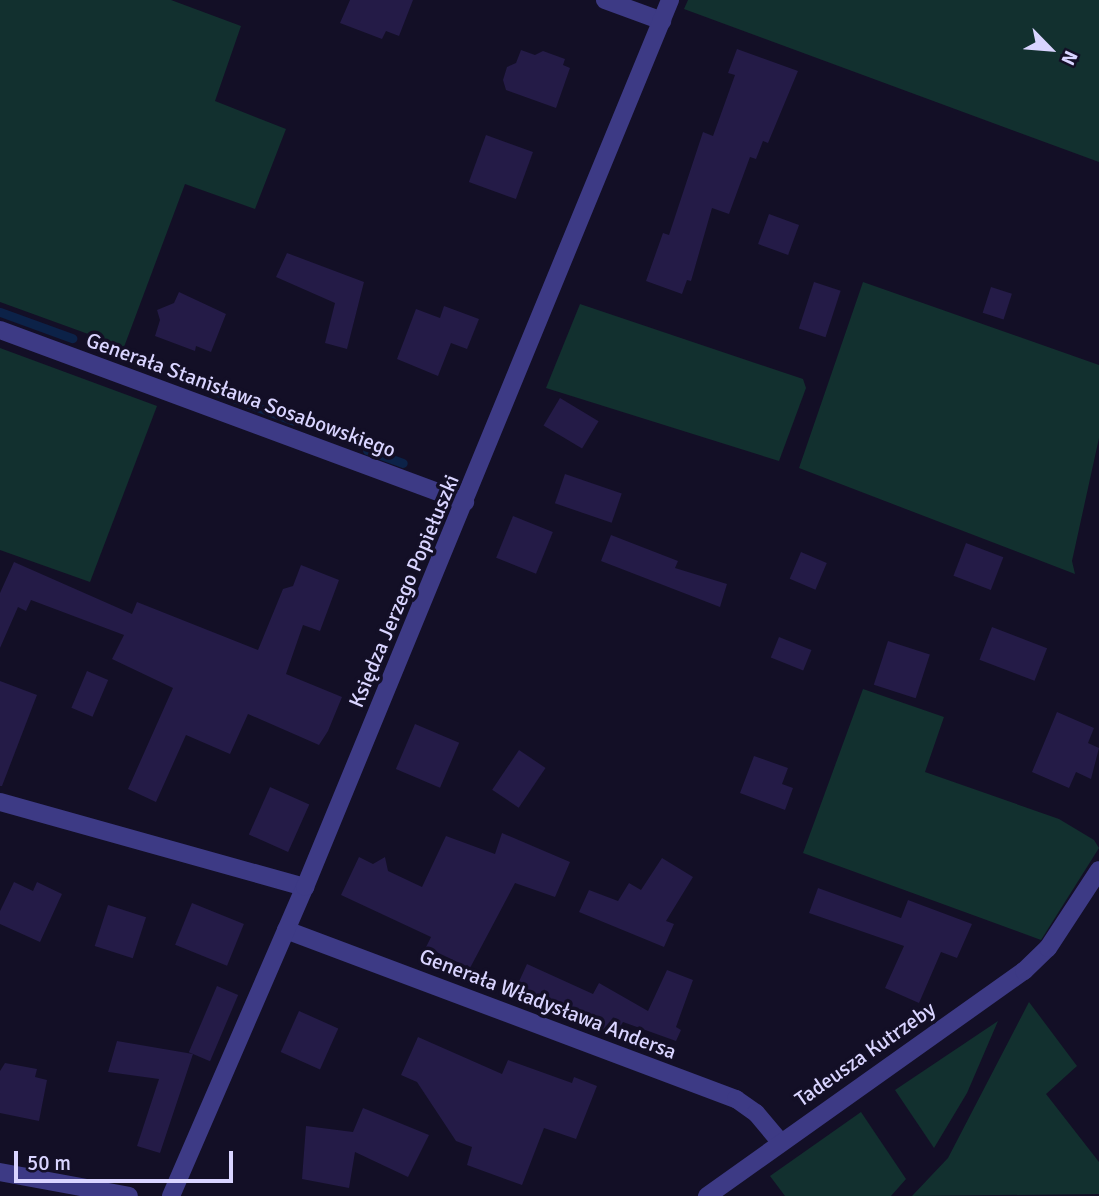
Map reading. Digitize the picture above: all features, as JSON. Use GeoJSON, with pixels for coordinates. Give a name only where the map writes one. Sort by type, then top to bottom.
{"type":"FeatureCollection","features":[{"type":"Feature","properties":{"kind":"street"},"geometry":{"type":"LineString","coordinates":[[605,0],[662,21]]}},
{"type":"Feature","properties":{"kind":"street","name":"Księdza Jerzego Popiełuszki"},"geometry":{"type":"LineString","coordinates":[[171,1196],[305,887],[466,502],[670,0]]}},
{"type":"Feature","properties":{"kind":"street","name":"Generała Stanisława Sosabowskiego"},"geometry":{"type":"LineString","coordinates":[[0,330],[466,502]]}},
{"type":"Feature","properties":{"kind":"street"},"geometry":{"type":"LineString","coordinates":[[0,802],[305,887]]}},
{"type":"Feature","properties":{"kind":"street","name":"Tadeusza Kutrzeby"},"geometry":{"type":"LineString","coordinates":[[707,1196],[1024,971],[1048,948],[1099,870]]}},
{"type":"Feature","properties":{"kind":"street","name":"Generała Władysława Andersa"},"geometry":{"type":"LineString","coordinates":[[286,930],[736,1099],[756,1113],[780,1142]]}},
{"type":"Feature","properties":{"kind":"street"},"geometry":{"type":"LineString","coordinates":[[0,1172],[128,1196]]}},
{"type":"Feature","properties":{"kind":"green space"},"geometry":{"type":"Polygon","coordinates":[[[0,0],[171,0],[241,26],[215,101],[286,129],[255,209],[185,184],[124,347],[0,302],[0,0]]]}},
{"type":"Feature","properties":{"kind":"green space"},"geometry":{"type":"Polygon","coordinates":[[[688,0],[1099,0],[1099,162],[684,9],[688,0]]]}},
{"type":"Feature","properties":{"kind":"green space"},"geometry":{"type":"Polygon","coordinates":[[[863,282],[1099,365],[1099,438],[1072,561],[1075,574],[799,468],[863,282]]]}},
{"type":"Feature","properties":{"kind":"green space"},"geometry":{"type":"Polygon","coordinates":[[[580,304],[803,379],[806,388],[779,461],[546,388],[580,304]]]}},
{"type":"Feature","properties":{"kind":"green space"},"geometry":{"type":"Polygon","coordinates":[[[0,348],[157,406],[90,582],[0,550],[0,348]]]}},
{"type":"Feature","properties":{"kind":"green space"},"geometry":{"type":"Polygon","coordinates":[[[863,689],[944,717],[925,772],[1059,819],[1094,840],[1099,848],[1041,940],[803,853],[863,689]]]}},
{"type":"Feature","properties":{"kind":"green space"},"geometry":{"type":"Polygon","coordinates":[[[1029,1002],[1077,1066],[1046,1094],[1099,1162],[1099,1194],[912,1196],[948,1158],[1029,1002]]]}},
{"type":"Feature","properties":{"kind":"green space"},"geometry":{"type":"Polygon","coordinates":[[[998,1021],[967,1093],[934,1148],[895,1090],[998,1021]]]}},
{"type":"Feature","properties":{"kind":"green space"},"geometry":{"type":"Polygon","coordinates":[[[861,1112],[906,1179],[891,1196],[785,1196],[770,1176],[861,1112]]]}},
{"type":"Feature","properties":{"kind":"building"},"geometry":{"type":"Polygon","coordinates":[[[350,0],[413,0],[399,36],[386,31],[382,39],[340,23],[350,0]]]}},
{"type":"Feature","properties":{"kind":"building"},"geometry":{"type":"Polygon","coordinates":[[[737,49],[798,71],[768,143],[763,141],[756,159],[750,157],[729,214],[712,208],[691,281],[687,280],[682,294],[646,281],[663,233],[669,235],[703,132],[713,136],[735,75],[728,73],[737,49]]]}},
{"type":"Feature","properties":{"kind":"building"},"geometry":{"type":"Polygon","coordinates":[[[521,50],[535,55],[543,51],[565,59],[563,65],[570,68],[556,108],[506,90],[503,80],[507,67],[516,63],[521,50]]]}},
{"type":"Feature","properties":{"kind":"building"},"geometry":{"type":"Polygon","coordinates":[[[486,135],[533,152],[516,199],[469,182],[486,135]]]}},
{"type":"Feature","properties":{"kind":"building"},"geometry":{"type":"Polygon","coordinates":[[[769,214],[799,225],[788,255],[758,244],[769,214]]]}},
{"type":"Feature","properties":{"kind":"building"},"geometry":{"type":"Polygon","coordinates":[[[287,253],[364,282],[347,349],[325,343],[335,303],[276,277],[287,253]]]}},
{"type":"Feature","properties":{"kind":"building"},"geometry":{"type":"Polygon","coordinates":[[[814,282],[841,291],[825,337],[799,329],[814,282]]]}},
{"type":"Feature","properties":{"kind":"building"},"geometry":{"type":"Polygon","coordinates":[[[991,287],[1012,294],[1004,319],[983,313],[991,287]]]}},
{"type":"Feature","properties":{"kind":"building"},"geometry":{"type":"Polygon","coordinates":[[[179,292],[226,314],[211,352],[196,346],[195,351],[155,336],[160,320],[157,310],[174,303],[179,292]]]}},
{"type":"Feature","properties":{"kind":"building"},"geometry":{"type":"Polygon","coordinates":[[[444,306],[479,319],[467,349],[451,343],[438,376],[397,359],[416,309],[440,318],[444,306]]]}},
{"type":"Feature","properties":{"kind":"building"},"geometry":{"type":"Polygon","coordinates":[[[560,398],[599,421],[582,449],[544,425],[560,398]]]}},
{"type":"Feature","properties":{"kind":"building"},"geometry":{"type":"Polygon","coordinates":[[[565,474],[622,494],[612,523],[555,503],[565,474]]]}},
{"type":"Feature","properties":{"kind":"building"},"geometry":{"type":"Polygon","coordinates":[[[513,516],[553,532],[536,574],[496,558],[513,516]]]}},
{"type":"Feature","properties":{"kind":"building"},"geometry":{"type":"Polygon","coordinates":[[[611,535],[678,561],[675,568],[727,584],[720,607],[601,561],[611,535]]]}},
{"type":"Feature","properties":{"kind":"building"},"geometry":{"type":"Polygon","coordinates":[[[966,543],[1003,557],[991,590],[953,576],[966,543]]]}},
{"type":"Feature","properties":{"kind":"building"},"geometry":{"type":"Polygon","coordinates":[[[801,552],[827,563],[815,590],[790,579],[801,552]]]}},
{"type":"Feature","properties":{"kind":"building"},"geometry":{"type":"Polygon","coordinates":[[[14,562],[132,614],[137,602],[258,650],[283,589],[293,586],[301,565],[339,580],[320,631],[303,625],[286,674],[342,697],[328,731],[319,745],[248,714],[230,754],[186,735],[156,802],[128,789],[173,688],[112,659],[124,635],[31,600],[26,611],[18,607],[0,648],[0,593],[14,562]]]}},
{"type":"Feature","properties":{"kind":"building"},"geometry":{"type":"Polygon","coordinates":[[[992,627],[1047,648],[1035,681],[979,660],[992,627]]]}},
{"type":"Feature","properties":{"kind":"building"},"geometry":{"type":"Polygon","coordinates":[[[779,637],[811,650],[803,671],[771,657],[779,637]]]}},
{"type":"Feature","properties":{"kind":"building"},"geometry":{"type":"Polygon","coordinates":[[[888,641],[930,655],[916,698],[874,685],[888,641]]]}},
{"type":"Feature","properties":{"kind":"building"},"geometry":{"type":"Polygon","coordinates":[[[87,671],[108,680],[93,717],[71,708],[87,671]]]}},
{"type":"Feature","properties":{"kind":"building"},"geometry":{"type":"Polygon","coordinates":[[[0,681],[37,695],[2,786],[0,786],[0,681]]]}},
{"type":"Feature","properties":{"kind":"building"},"geometry":{"type":"Polygon","coordinates":[[[1057,712],[1094,728],[1088,743],[1099,748],[1091,779],[1076,772],[1069,788],[1032,772],[1057,712]]]}},
{"type":"Feature","properties":{"kind":"building"},"geometry":{"type":"Polygon","coordinates":[[[415,724],[459,743],[440,788],[396,769],[415,724]]]}},
{"type":"Feature","properties":{"kind":"building"},"geometry":{"type":"Polygon","coordinates":[[[519,750],[546,768],[519,808],[492,790],[519,750]]]}},
{"type":"Feature","properties":{"kind":"building"},"geometry":{"type":"Polygon","coordinates":[[[754,756],[788,768],[782,784],[793,788],[785,810],[740,793],[754,756]]]}},
{"type":"Feature","properties":{"kind":"building"},"geometry":{"type":"Polygon","coordinates":[[[270,787],[309,804],[288,852],[249,835],[270,787]]]}},
{"type":"Feature","properties":{"kind":"building"},"geometry":{"type":"Polygon","coordinates":[[[502,833],[570,862],[555,897],[515,883],[470,968],[426,947],[431,937],[341,895],[359,857],[373,864],[385,857],[388,871],[422,887],[446,836],[495,854],[502,833]]]}},
{"type":"Feature","properties":{"kind":"building"},"geometry":{"type":"Polygon","coordinates":[[[662,858],[693,877],[666,921],[674,924],[664,947],[579,912],[589,890],[618,901],[629,883],[641,890],[662,858]]]}},
{"type":"Feature","properties":{"kind":"building"},"geometry":{"type":"Polygon","coordinates":[[[14,882],[33,891],[37,882],[62,894],[40,942],[0,924],[0,911],[14,882]]]}},
{"type":"Feature","properties":{"kind":"building"},"geometry":{"type":"Polygon","coordinates":[[[818,888],[901,918],[908,900],[972,924],[957,958],[941,952],[919,1003],[885,988],[904,946],[809,913],[818,888]]]}},
{"type":"Feature","properties":{"kind":"building"},"geometry":{"type":"Polygon","coordinates":[[[192,903],[244,924],[227,966],[175,945],[192,903]]]}},
{"type":"Feature","properties":{"kind":"building"},"geometry":{"type":"Polygon","coordinates":[[[108,905],[146,917],[133,958],[95,946],[108,905]]]}},
{"type":"Feature","properties":{"kind":"building"},"geometry":{"type":"Polygon","coordinates":[[[527,964],[593,994],[599,983],[648,1011],[667,970],[693,980],[676,1027],[681,1030],[676,1041],[623,1022],[615,1035],[516,988],[527,964]]]}},
{"type":"Feature","properties":{"kind":"building"},"geometry":{"type":"Polygon","coordinates":[[[217,986],[238,995],[210,1061],[189,1052],[217,986]]]}},
{"type":"Feature","properties":{"kind":"building"},"geometry":{"type":"Polygon","coordinates":[[[299,1011],[338,1028],[320,1070],[281,1052],[299,1011]]]}},
{"type":"Feature","properties":{"kind":"building"},"geometry":{"type":"Polygon","coordinates":[[[418,1037],[502,1074],[508,1060],[572,1083],[574,1077],[597,1086],[576,1139],[544,1128],[522,1185],[467,1165],[472,1147],[456,1141],[417,1082],[401,1075],[418,1037]]]}},
{"type":"Feature","properties":{"kind":"building"},"geometry":{"type":"Polygon","coordinates":[[[117,1041],[193,1054],[160,1153],[137,1146],[159,1079],[108,1072],[117,1041]]]}},
{"type":"Feature","properties":{"kind":"building"},"geometry":{"type":"Polygon","coordinates":[[[5,1063],[37,1069],[35,1077],[47,1080],[39,1121],[0,1113],[0,1071],[5,1063]]]}},
{"type":"Feature","properties":{"kind":"building"},"geometry":{"type":"Polygon","coordinates":[[[363,1108],[429,1135],[408,1177],[355,1152],[349,1188],[302,1179],[306,1126],[353,1132],[363,1108]]]}},
{"type":"Feature","properties":{"kind":"waterway"},"geometry":{"type":"LineString","coordinates":[[0,312],[72,338]]}},
{"type":"Feature","properties":{"kind":"waterway"},"geometry":{"type":"LineString","coordinates":[[120,356],[151,367]]}},
{"type":"Feature","properties":{"kind":"waterway"},"geometry":{"type":"LineString","coordinates":[[212,390],[294,421]]}},
{"type":"Feature","properties":{"kind":"waterway"},"geometry":{"type":"LineString","coordinates":[[367,450],[403,463]]}}]}
